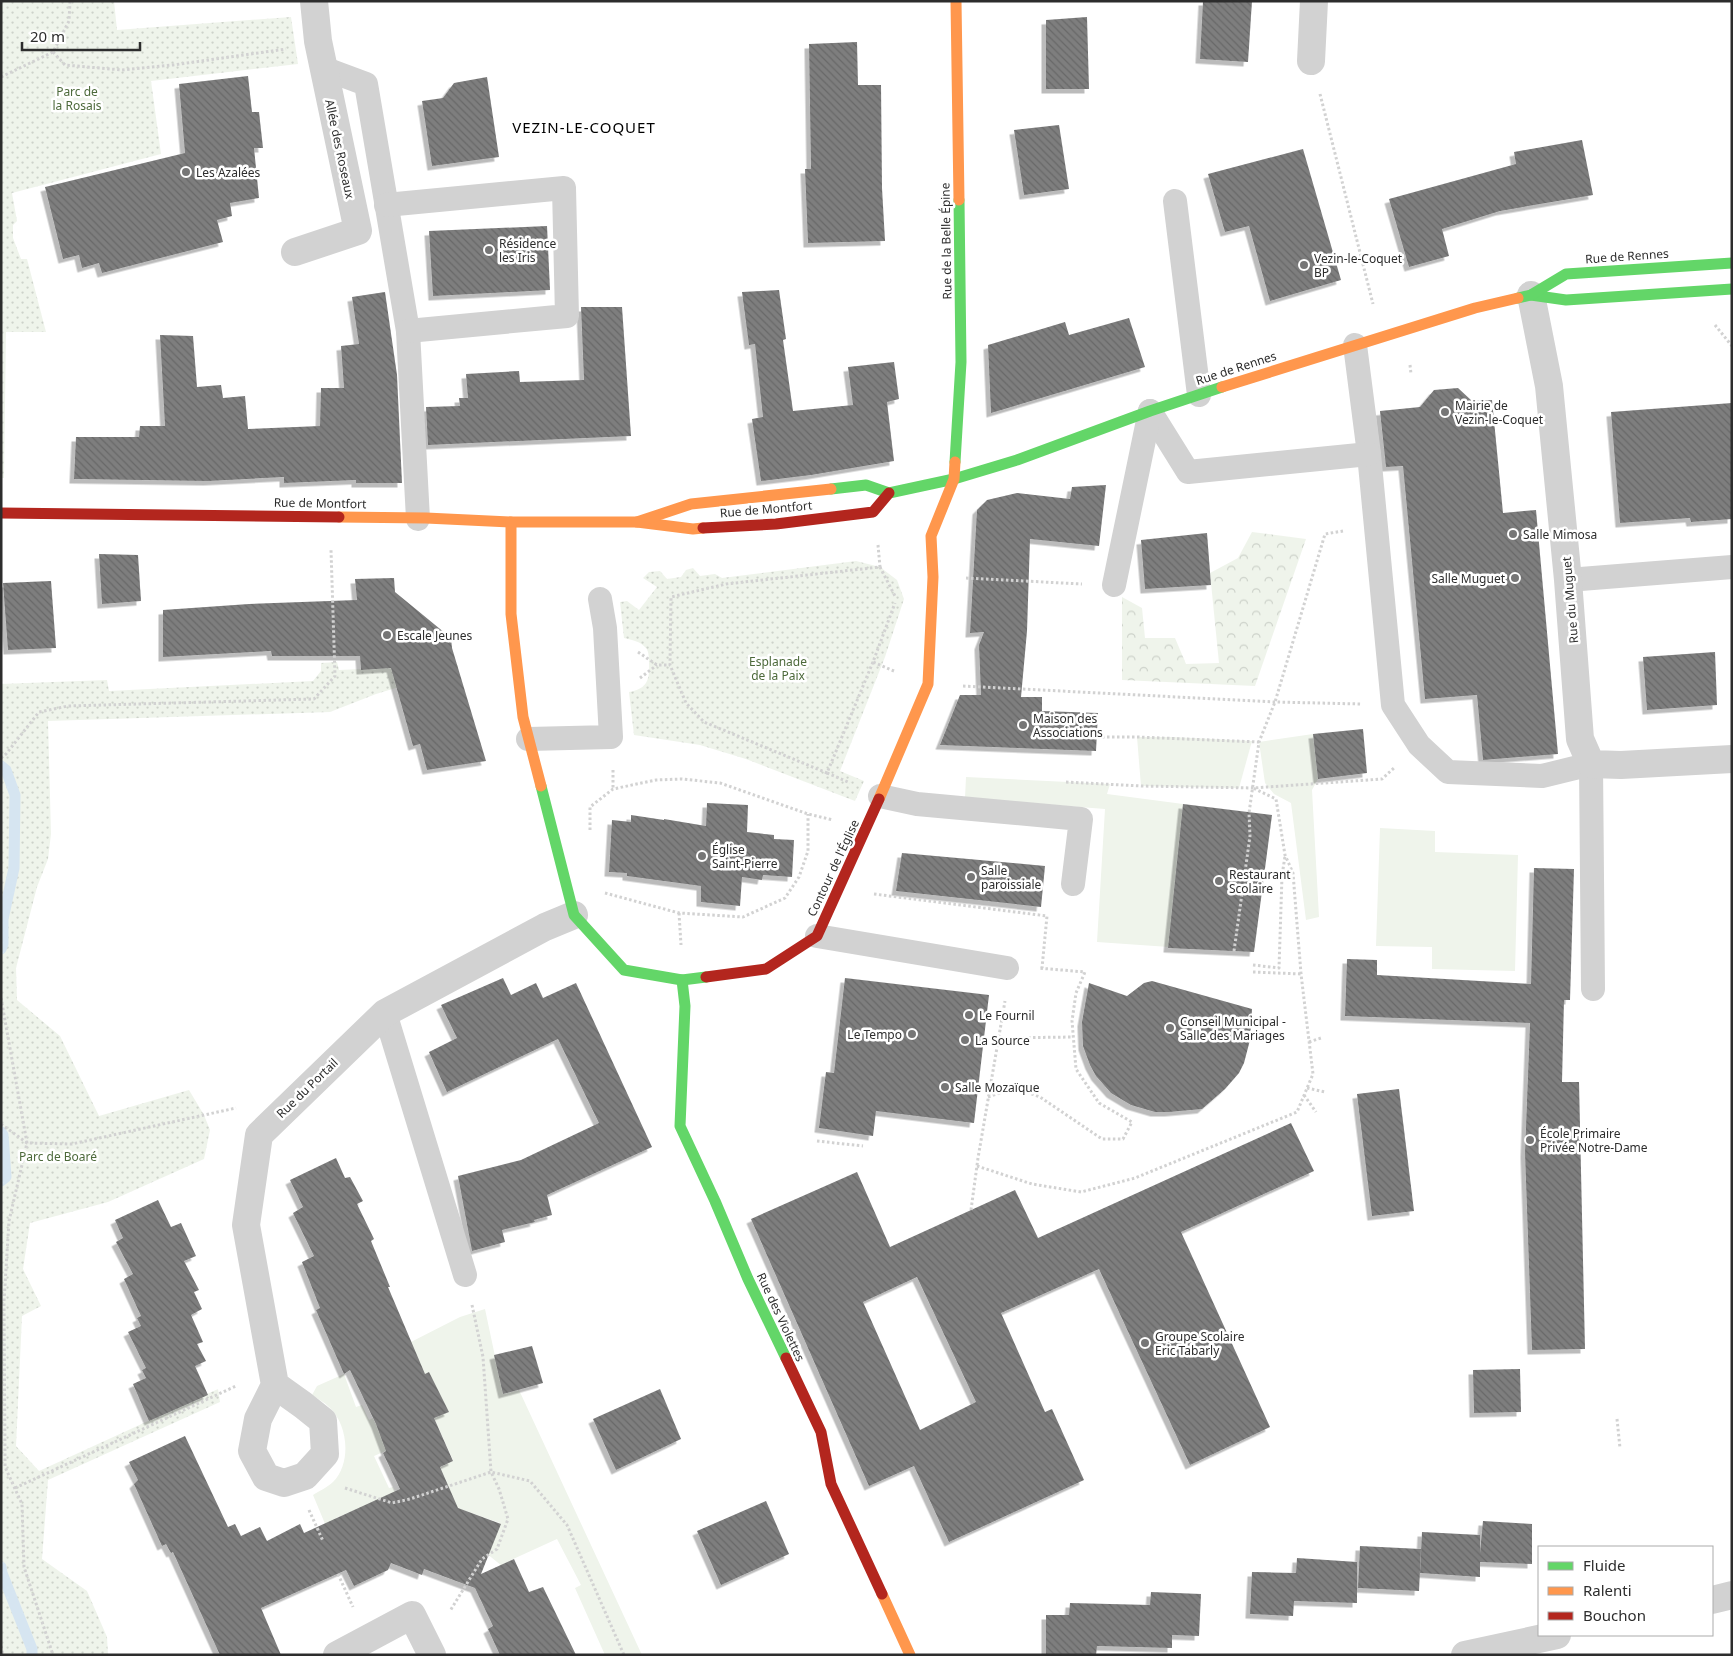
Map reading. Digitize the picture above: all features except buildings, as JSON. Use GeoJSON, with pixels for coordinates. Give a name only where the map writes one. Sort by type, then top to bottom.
{"type":"FeatureCollection","features":[{"type":"Feature","properties":{"kind":"street","name":"Allée des Roseaux"},"geometry":{"type":"LineString","coordinates":[[295,252],[358,231],[323,68],[314,1]]}},
{"type":"Feature","properties":{"kind":"street","name":"Rue de la Belle Épine"},"geometry":{"type":"LineString","coordinates":[[954,479],[961,362],[956,1]]}},
{"type":"Feature","properties":{"kind":"street"},"geometry":{"type":"LineString","coordinates":[[1312,61],[1314,1]]}},
{"type":"Feature","properties":{"kind":"street","name":"Rue de Rennes"},"geometry":{"type":"LineString","coordinates":[[954,479],[1062,445],[1150,411],[1355,345],[1475,308],[1531,295],[1566,274],[1732,263]]}},
{"type":"Feature","properties":{"kind":"street","name":"Rue de Rennes"},"geometry":{"type":"LineString","coordinates":[[1531,295],[1566,300],[1732,289]]}},
{"type":"Feature","properties":{"kind":"street","name":"Rue du Muguet"},"geometry":{"type":"LineString","coordinates":[[1531,295],[1550,386],[1568,580],[1580,739],[1591,764]]}},
{"type":"Feature","properties":{"kind":"street"},"geometry":{"type":"LineString","coordinates":[[889,493],[954,479]]}},
{"type":"Feature","properties":{"kind":"street","name":"Contour de l'Église"},"geometry":{"type":"LineString","coordinates":[[511,522],[511,614],[523,717],[574,915],[624,970],[682,980],[766,969],[817,936],[867,828],[928,684],[933,577],[930,536],[954,479]]}},
{"type":"Feature","properties":{"kind":"street","name":"Rue de Montfort"},"geometry":{"type":"LineString","coordinates":[[1,513],[331,517],[511,522],[637,522],[693,528],[785,523],[873,512],[889,493],[866,485],[736,498],[691,504],[637,522]]}},
{"type":"Feature","properties":{"kind":"street"},"geometry":{"type":"LineString","coordinates":[[1591,764],[1621,766],[1732,759]]}},
{"type":"Feature","properties":{"kind":"street","name":"Rue du Portail"},"geometry":{"type":"LineString","coordinates":[[274,1377],[246,1225],[259,1135],[385,1013],[545,926],[574,915]]}},
{"type":"Feature","properties":{"kind":"street","name":"Rue des Violettes"},"geometry":{"type":"LineString","coordinates":[[682,980],[685,1006],[680,1126],[715,1201],[748,1279],[820,1432],[832,1484],[910,1655]]}},
{"type":"Feature","properties":{"kind":"street"},"geometry":{"type":"LineString","coordinates":[[1713,1600],[1732,1595]]}},
{"type":"Feature","properties":{"kind":"street"},"geometry":{"type":"LineString","coordinates":[[338,1655],[412,1615],[426,1644]]}},
{"type":"Feature","properties":{"kind":"street"},"geometry":{"type":"LineString","coordinates":[[1465,1655],[1552,1636]]}},
{"type":"Feature","properties":{"kind":"street"},"geometry":{"type":"LineString","coordinates":[[1565,1655],[1571,1636]]}},
{"type":"Feature","properties":{"kind":"lane"},"geometry":{"type":"LineString","coordinates":[[323,68],[366,84],[408,331],[418,519]]}},
{"type":"Feature","properties":{"kind":"lane"},"geometry":{"type":"LineString","coordinates":[[386,205],[564,188],[567,316],[408,331]]}},
{"type":"Feature","properties":{"kind":"lane"},"geometry":{"type":"LineString","coordinates":[[1175,201],[1199,395]]}},
{"type":"Feature","properties":{"kind":"lane"},"geometry":{"type":"LineString","coordinates":[[1355,345],[1369,454],[1393,705],[1419,744],[1448,772],[1542,776],[1591,764],[1593,989]]}},
{"type":"Feature","properties":{"kind":"lane"},"geometry":{"type":"LineString","coordinates":[[1150,411],[1188,472],[1369,454]]}},
{"type":"Feature","properties":{"kind":"lane"},"geometry":{"type":"LineString","coordinates":[[1114,586],[1150,411]]}},
{"type":"Feature","properties":{"kind":"lane"},"geometry":{"type":"LineString","coordinates":[[1568,580],[1732,567]]}},
{"type":"Feature","properties":{"kind":"lane"},"geometry":{"type":"LineString","coordinates":[[528,739],[611,737],[605,628],[600,598]]}},
{"type":"Feature","properties":{"kind":"lane"},"geometry":{"type":"LineString","coordinates":[[880,796],[917,804],[1081,819],[1073,884]]}},
{"type":"Feature","properties":{"kind":"lane"},"geometry":{"type":"LineString","coordinates":[[817,936],[1007,968]]}},
{"type":"Feature","properties":{"kind":"lane"},"geometry":{"type":"LineString","coordinates":[[385,1013],[466,1275]]}},
{"type":"Feature","properties":{"kind":"path"},"geometry":{"type":"LineString","coordinates":[[1,77],[53,52],[69,21],[70,1]]}},
{"type":"Feature","properties":{"kind":"path"},"geometry":{"type":"LineString","coordinates":[[53,52],[65,65],[122,70],[173,65],[283,49],[318,41]]}},
{"type":"Feature","properties":{"kind":"path"},"geometry":{"type":"LineString","coordinates":[[1312,61],[1375,308]]}},
{"type":"Feature","properties":{"kind":"path"},"geometry":{"type":"LineString","coordinates":[[1409,362],[1410,374]]}},
{"type":"Feature","properties":{"kind":"path"},"geometry":{"type":"LineString","coordinates":[[1,758],[39,712],[68,706],[314,699],[335,676],[331,517]]}},
{"type":"Feature","properties":{"kind":"path"},"geometry":{"type":"LineString","coordinates":[[1234,951],[1250,836],[1249,813],[1259,742],[1275,702],[1326,534],[1376,525]]}},
{"type":"Feature","properties":{"kind":"path"},"geometry":{"type":"LineString","coordinates":[[878,542],[880,567],[897,599],[827,773],[704,722],[686,703],[670,665],[671,597],[726,584],[880,567]]}},
{"type":"Feature","properties":{"kind":"path"},"geometry":{"type":"LineString","coordinates":[[933,577],[1114,586]]}},
{"type":"Feature","properties":{"kind":"path"},"geometry":{"type":"LineString","coordinates":[[873,662],[928,684]]}},
{"type":"Feature","properties":{"kind":"path"},"geometry":{"type":"LineString","coordinates":[[657,665],[670,665]]}},
{"type":"Feature","properties":{"kind":"path"},"geometry":{"type":"LineString","coordinates":[[990,688],[1275,702],[1393,705]]}},
{"type":"Feature","properties":{"kind":"path"},"geometry":{"type":"LineString","coordinates":[[1097,737],[1259,742]]}},
{"type":"Feature","properties":{"kind":"path"},"geometry":{"type":"LineString","coordinates":[[1140,786],[1253,788],[1382,779],[1419,744]]}},
{"type":"Feature","properties":{"kind":"path"},"geometry":{"type":"LineString","coordinates":[[590,834],[590,807],[613,789],[656,780],[682,779],[720,782],[808,814],[867,828]]}},
{"type":"Feature","properties":{"kind":"path"},"geometry":{"type":"LineString","coordinates":[[977,1166],[1032,1184],[1081,1192],[1135,1178],[1297,1112],[1313,1074],[1301,974],[1293,873],[1285,855],[1276,799],[1253,788]]}},
{"type":"Feature","properties":{"kind":"path"},"geometry":{"type":"LineString","coordinates":[[604,893],[679,913],[743,917],[785,898],[799,877],[808,851],[808,814]]}},
{"type":"Feature","properties":{"kind":"path"},"geometry":{"type":"LineString","coordinates":[[1253,965],[1279,968],[1282,876],[1285,855]]}},
{"type":"Feature","properties":{"kind":"path"},"geometry":{"type":"LineString","coordinates":[[870,893],[1047,916],[1042,968]]}},
{"type":"Feature","properties":{"kind":"path"},"geometry":{"type":"LineString","coordinates":[[971,1210],[988,1097],[1005,998],[1007,968],[1042,968],[1085,972],[1076,993],[1072,1021],[1076,1069],[1099,1103],[1132,1122],[1123,1139],[1102,1139],[1040,1097],[1021,1090],[988,1097]]}},
{"type":"Feature","properties":{"kind":"path"},"geometry":{"type":"LineString","coordinates":[[1253,972],[1301,974]]}},
{"type":"Feature","properties":{"kind":"path"},"geometry":{"type":"LineString","coordinates":[[1,998],[27,1142],[9,1221],[4,1301],[5,1467],[22,1504],[24,1567],[53,1655]]}},
{"type":"Feature","properties":{"kind":"path"},"geometry":{"type":"LineString","coordinates":[[998,1038],[1073,1037]]}},
{"type":"Feature","properties":{"kind":"path"},"geometry":{"type":"LineString","coordinates":[[1309,1042],[1321,1038]]}},
{"type":"Feature","properties":{"kind":"path"},"geometry":{"type":"LineString","coordinates":[[1307,1088],[1325,1092]]}},
{"type":"Feature","properties":{"kind":"path"},"geometry":{"type":"LineString","coordinates":[[1304,1095],[1316,1112]]}},
{"type":"Feature","properties":{"kind":"path"},"geometry":{"type":"LineString","coordinates":[[1,1124],[27,1142],[72,1144],[243,1107]]}},
{"type":"Feature","properties":{"kind":"path"},"geometry":{"type":"LineString","coordinates":[[817,1141],[864,1146]]}},
{"type":"Feature","properties":{"kind":"path"},"geometry":{"type":"LineString","coordinates":[[426,1644],[445,1618],[482,1559],[498,1549],[508,1519],[499,1489],[491,1472],[484,1357],[466,1275]]}},
{"type":"Feature","properties":{"kind":"path"},"geometry":{"type":"LineString","coordinates":[[15,1488],[195,1406],[274,1377]]}},
{"type":"Feature","properties":{"kind":"path"},"geometry":{"type":"LineString","coordinates":[[1617,1419],[1620,1448]]}},
{"type":"Feature","properties":{"kind":"path"},"geometry":{"type":"LineString","coordinates":[[345,1488],[392,1503],[410,1499],[491,1472],[530,1481],[567,1525],[624,1655]]}},
{"type":"Feature","properties":{"kind":"path"},"geometry":{"type":"LineString","coordinates":[[1,1646],[3,1655]]}},
{"type":"Feature","properties":{"kind":"green space","name":"Parc de la Rosais"},"geometry":{"type":"Polygon","coordinates":[[[1,1],[114,1],[117,30],[291,17],[298,64],[151,81],[161,154],[12,193],[17,221],[13,225],[13,238],[21,259],[27,259],[46,332],[6,332],[4,478],[1,478],[1,1]]]}},
{"type":"Feature","properties":{"kind":"green space"},"geometry":{"type":"Polygon","coordinates":[[[1252,532],[1306,539],[1255,686],[1122,680],[1122,597],[1142,608],[1145,638],[1175,638],[1186,664],[1219,663],[1210,573],[1238,558],[1252,532]]]}},
{"type":"Feature","properties":{"kind":"green space","name":"Esplanade de la Paix"},"geometry":{"type":"Polygon","coordinates":[[[856,561],[880,567],[897,580],[904,599],[885,657],[840,771],[864,781],[855,801],[746,759],[700,745],[634,735],[629,692],[640,689],[646,683],[649,674],[649,657],[644,646],[636,641],[624,638],[620,602],[627,601],[639,610],[657,587],[643,578],[649,572],[660,571],[667,579],[681,577],[686,570],[693,568],[700,576],[715,574],[722,578],[856,561]]]}},
{"type":"Feature","properties":{"kind":"green space","name":"Parc de Boaré"},"geometry":{"type":"Polygon","coordinates":[[[337,662],[339,670],[453,665],[458,665],[458,669],[376,694],[330,712],[48,721],[51,834],[48,859],[37,887],[16,968],[17,1000],[60,1036],[99,1116],[189,1090],[204,1115],[210,1130],[204,1159],[108,1202],[30,1223],[23,1269],[41,1306],[22,1316],[16,1446],[39,1471],[218,1389],[220,1402],[48,1480],[42,1559],[87,1591],[107,1637],[108,1655],[1,1655],[1,684],[107,680],[109,691],[313,681],[321,671],[321,663],[337,662]]]}},
{"type":"Feature","properties":{"kind":"green space"},"geometry":{"type":"Polygon","coordinates":[[[1313,734],[1318,779],[1312,790],[1319,917],[1306,920],[1291,803],[1274,794],[1265,783],[1259,742],[1313,734]]]}},
{"type":"Feature","properties":{"kind":"green space"},"geometry":{"type":"Polygon","coordinates":[[[1137,737],[1252,741],[1239,788],[1141,786],[1137,737]]]}},
{"type":"Feature","properties":{"kind":"green space"},"geometry":{"type":"Polygon","coordinates":[[[966,777],[1110,784],[1107,794],[1183,804],[1169,947],[1097,942],[1105,809],[965,798],[966,777]]]}},
{"type":"Feature","properties":{"kind":"green space"},"geometry":{"type":"Polygon","coordinates":[[[1380,828],[1435,831],[1435,852],[1518,855],[1515,971],[1432,969],[1432,947],[1376,946],[1380,828]]]}},
{"type":"Feature","properties":{"kind":"green space"},"geometry":{"type":"Polygon","coordinates":[[[485,1309],[503,1394],[519,1390],[642,1655],[605,1655],[575,1588],[581,1585],[557,1539],[502,1566],[486,1553],[500,1523],[460,1509],[455,1523],[358,1509],[336,1518],[342,1531],[331,1538],[313,1495],[331,1484],[339,1474],[345,1454],[344,1433],[335,1414],[327,1405],[312,1395],[317,1386],[344,1374],[356,1407],[362,1405],[369,1420],[373,1418],[388,1450],[374,1456],[389,1488],[393,1487],[396,1494],[453,1460],[434,1418],[448,1412],[421,1376],[407,1344],[460,1317],[485,1309]]]}},
{"type":"Feature","properties":{"kind":"waterway"},"geometry":{"type":"LineString","coordinates":[[1,766],[6,770],[15,795],[14,868],[3,919],[3,944],[1,949]]}},
{"type":"Feature","properties":{"kind":"waterway"},"geometry":{"type":"LineString","coordinates":[[1,1132],[3,1135],[6,1177],[1,1181]]}},
{"type":"Feature","properties":{"kind":"waterway"},"geometry":{"type":"LineString","coordinates":[[1,1567],[32,1649],[32,1655]]}},
{"type":"Feature","properties":{"kind":"traffic: fast"},"geometry":{"type":"LineString","coordinates":[[955,462],[961,362],[959,200]]}},
{"type":"Feature","properties":{"kind":"traffic: fast"},"geometry":{"type":"LineString","coordinates":[[1518,298],[1531,295],[1566,274],[1732,263]]}},
{"type":"Feature","properties":{"kind":"traffic: fast"},"geometry":{"type":"LineString","coordinates":[[1531,295],[1566,300],[1732,289]]}},
{"type":"Feature","properties":{"kind":"traffic: fast"},"geometry":{"type":"LineString","coordinates":[[831,489],[866,485],[889,493],[954,479],[1017,460],[1150,411],[1222,387]]}},
{"type":"Feature","properties":{"kind":"traffic: fast"},"geometry":{"type":"LineString","coordinates":[[541,786],[574,915],[624,970],[682,980],[706,977]]}},
{"type":"Feature","properties":{"kind":"traffic: fast"},"geometry":{"type":"LineString","coordinates":[[682,980],[685,1006],[680,1126],[715,1201],[748,1279],[786,1358]]}},
{"type":"Feature","properties":{"kind":"traffic: slow"},"geometry":{"type":"LineString","coordinates":[[956,1],[959,200]]}},
{"type":"Feature","properties":{"kind":"traffic: slow"},"geometry":{"type":"LineString","coordinates":[[1222,387],[1475,308],[1518,298]]}},
{"type":"Feature","properties":{"kind":"traffic: slow"},"geometry":{"type":"LineString","coordinates":[[879,799],[928,684],[933,577],[931,536],[954,479],[955,462]]}},
{"type":"Feature","properties":{"kind":"traffic: slow"},"geometry":{"type":"LineString","coordinates":[[637,522],[691,504],[831,489]]}},
{"type":"Feature","properties":{"kind":"traffic: slow"},"geometry":{"type":"LineString","coordinates":[[339,517],[426,518],[511,522],[637,522],[693,529],[703,528]]}},
{"type":"Feature","properties":{"kind":"traffic: slow"},"geometry":{"type":"LineString","coordinates":[[511,522],[511,614],[523,717],[541,786]]}},
{"type":"Feature","properties":{"kind":"traffic: slow"},"geometry":{"type":"LineString","coordinates":[[882,1594],[910,1655]]}},
{"type":"Feature","properties":{"kind":"traffic: jam"},"geometry":{"type":"LineString","coordinates":[[703,528],[776,524],[873,512],[889,493]]}},
{"type":"Feature","properties":{"kind":"traffic: jam"},"geometry":{"type":"LineString","coordinates":[[1,513],[339,517]]}},
{"type":"Feature","properties":{"kind":"traffic: jam"},"geometry":{"type":"LineString","coordinates":[[706,977],[766,969],[817,936],[879,799]]}},
{"type":"Feature","properties":{"kind":"traffic: jam"},"geometry":{"type":"LineString","coordinates":[[786,1358],[821,1432],[831,1484],[882,1594]]}},
{"type":"Feature","properties":{"kind":"place","name":"Les Azalées"},"geometry":{"type":"Point","coordinates":[186,172]}},
{"type":"Feature","properties":{"kind":"place","name":"Résidence les Iris"},"geometry":{"type":"Point","coordinates":[489,250]}},
{"type":"Feature","properties":{"kind":"place","name":"Vezin-le-Coquet BP"},"geometry":{"type":"Point","coordinates":[1304,265]}},
{"type":"Feature","properties":{"kind":"place","name":"Mairie de Vezin-le-Coquet"},"geometry":{"type":"Point","coordinates":[1445,412]}},
{"type":"Feature","properties":{"kind":"place","name":"Salle Mimosa"},"geometry":{"type":"Point","coordinates":[1513,534]}},
{"type":"Feature","properties":{"kind":"place","name":"Salle Muguet"},"geometry":{"type":"Point","coordinates":[1515,578]}},
{"type":"Feature","properties":{"kind":"place","name":"Escale Jeunes"},"geometry":{"type":"Point","coordinates":[387,635]}},
{"type":"Feature","properties":{"kind":"place","name":"Maison des Associations"},"geometry":{"type":"Point","coordinates":[1023,725]}},
{"type":"Feature","properties":{"kind":"place","name":"Église Saint-Pierre"},"geometry":{"type":"Point","coordinates":[702,856]}},
{"type":"Feature","properties":{"kind":"place","name":"Salle paroissiale"},"geometry":{"type":"Point","coordinates":[971,877]}},
{"type":"Feature","properties":{"kind":"place","name":"Restaurant Scolaire"},"geometry":{"type":"Point","coordinates":[1219,881]}},
{"type":"Feature","properties":{"kind":"place","name":"Le Fournil"},"geometry":{"type":"Point","coordinates":[969,1015]}},
{"type":"Feature","properties":{"kind":"place","name":"Conseil Municipal - Salle des Mariages"},"geometry":{"type":"Point","coordinates":[1170,1028]}},
{"type":"Feature","properties":{"kind":"place","name":"Le Tempo"},"geometry":{"type":"Point","coordinates":[912,1034]}},
{"type":"Feature","properties":{"kind":"place","name":"La Source"},"geometry":{"type":"Point","coordinates":[965,1040]}},
{"type":"Feature","properties":{"kind":"place","name":"Salle Mozaïque"},"geometry":{"type":"Point","coordinates":[945,1087]}},
{"type":"Feature","properties":{"kind":"place","name":"École Primaire Privée Notre-Dame"},"geometry":{"type":"Point","coordinates":[1530,1140]}},
{"type":"Feature","properties":{"kind":"place","name":"Groupe Scolaire Eric Tabarly"},"geometry":{"type":"Point","coordinates":[1145,1343]}},
{"type":"Feature","properties":{"kind":"district","name":"VEZIN-LE-COQUET"},"geometry":{"type":"Point","coordinates":[584,127]}}]}
